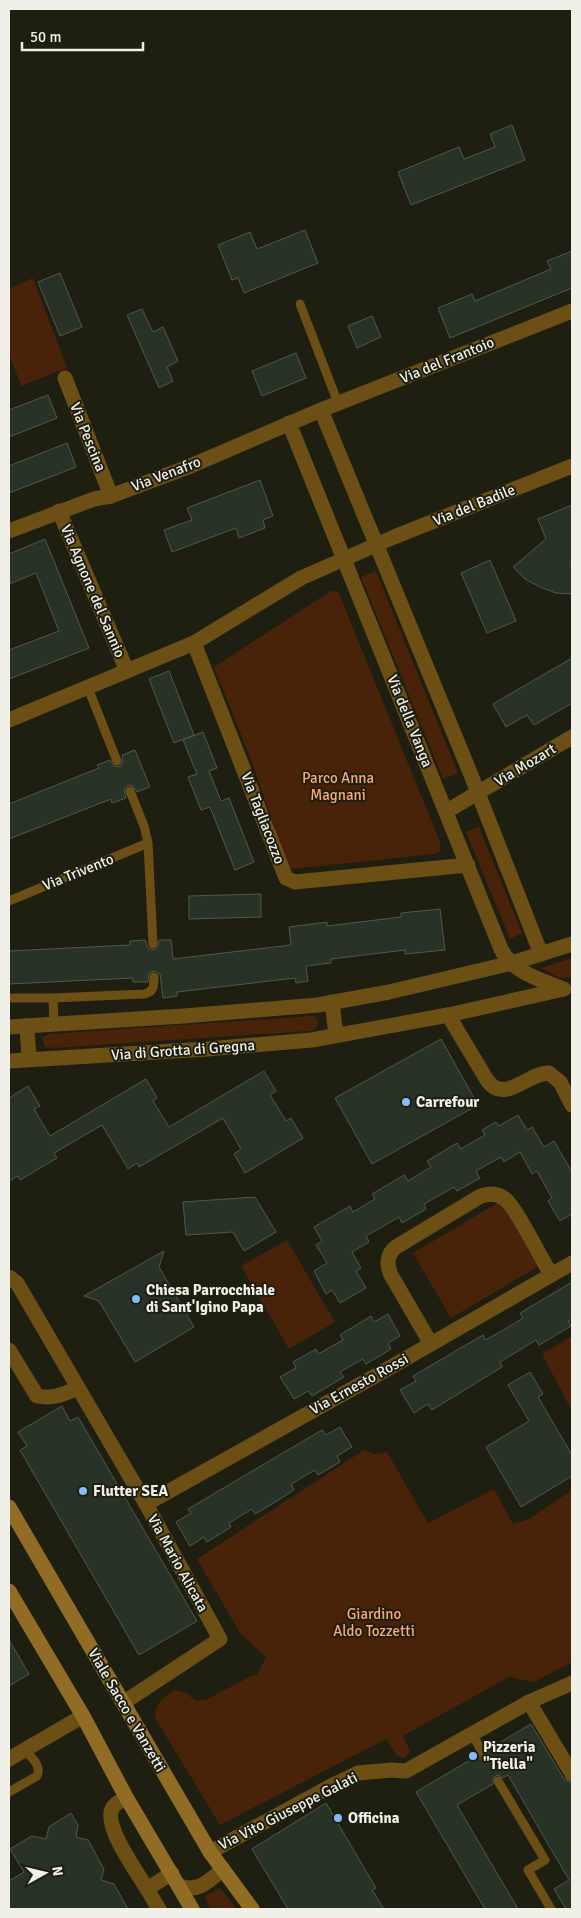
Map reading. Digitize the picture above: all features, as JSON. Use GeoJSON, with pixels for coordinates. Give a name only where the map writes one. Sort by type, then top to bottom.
{"type":"FeatureCollection","features":[{"type":"Feature","properties":{"kind":"street","name":"Via del Frantoio"},"geometry":{"type":"LineString","coordinates":[[321,410],[572,311]]}},
{"type":"Feature","properties":{"kind":"street","name":"Via Pescina"},"geometry":{"type":"LineString","coordinates":[[65,378],[111,496]]}},
{"type":"Feature","properties":{"kind":"street","name":"Via Venafro"},"geometry":{"type":"LineString","coordinates":[[9,531],[59,511],[94,499],[111,496],[188,467],[321,410]]}},
{"type":"Feature","properties":{"kind":"street"},"geometry":{"type":"LineString","coordinates":[[321,410],[478,793],[541,954]]}},
{"type":"Feature","properties":{"kind":"street","name":"Via della Vanga"},"geometry":{"type":"LineString","coordinates":[[289,423],[501,948],[512,963],[528,974],[568,989]]}},
{"type":"Feature","properties":{"kind":"street","name":"Via del Badile"},"geometry":{"type":"LineString","coordinates":[[194,643],[308,574],[572,466]]}},
{"type":"Feature","properties":{"kind":"street","name":"Via Agnone del Sannio"},"geometry":{"type":"LineString","coordinates":[[59,511],[127,672]]}},
{"type":"Feature","properties":{"kind":"street"},"geometry":{"type":"LineString","coordinates":[[9,720],[194,643]]}},
{"type":"Feature","properties":{"kind":"street","name":"Via Tagliacozzo"},"geometry":{"type":"LineString","coordinates":[[194,643],[286,878],[295,882],[468,866]]}},
{"type":"Feature","properties":{"kind":"street","name":"Via Mozart"},"geometry":{"type":"LineString","coordinates":[[447,811],[572,737]]}},
{"type":"Feature","properties":{"kind":"street"},"geometry":{"type":"LineString","coordinates":[[9,1027],[254,1011],[332,1002],[389,992],[512,963],[572,944]]}},
{"type":"Feature","properties":{"kind":"street","name":"Via di Grotta di Gregna"},"geometry":{"type":"LineString","coordinates":[[9,1061],[290,1042],[448,1015],[568,989]]}},
{"type":"Feature","properties":{"kind":"street"},"geometry":{"type":"LineString","coordinates":[[332,1002],[336,1035]]}},
{"type":"Feature","properties":{"kind":"street"},"geometry":{"type":"LineString","coordinates":[[448,1015],[487,1080],[494,1088],[500,1090],[512,1088],[533,1076],[549,1073],[560,1082],[572,1104]]}},
{"type":"Feature","properties":{"kind":"street"},"geometry":{"type":"LineString","coordinates":[[27,1026],[29,1059]]}},
{"type":"Feature","properties":{"kind":"street"},"geometry":{"type":"LineString","coordinates":[[431,1344],[390,1275],[387,1264],[388,1258],[396,1247],[479,1197],[486,1194],[495,1195],[508,1202],[551,1275]]}},
{"type":"Feature","properties":{"kind":"street","name":"Via Ernesto Rossi"},"geometry":{"type":"LineString","coordinates":[[146,1504],[572,1263]]}},
{"type":"Feature","properties":{"kind":"street","name":"Via Mario Alicata"},"geometry":{"type":"LineString","coordinates":[[9,1277],[20,1288],[146,1504],[220,1639],[123,1702]]}},
{"type":"Feature","properties":{"kind":"street"},"geometry":{"type":"LineString","coordinates":[[9,1350],[37,1396],[44,1398],[60,1396],[77,1388]]}},
{"type":"Feature","properties":{"kind":"street","name":"Viale Sacco e Vanzetti"},"geometry":{"type":"LineString","coordinates":[[9,1508],[210,1852],[252,1909]]}},
{"type":"Feature","properties":{"kind":"street"},"geometry":{"type":"LineString","coordinates":[[9,1591],[83,1716],[126,1797],[192,1909]]}},
{"type":"Feature","properties":{"kind":"street","name":"Via Vito Giuseppe Galati"},"geometry":{"type":"LineString","coordinates":[[210,1852],[353,1776],[380,1771],[406,1771],[529,1702],[570,1688]]}},
{"type":"Feature","properties":{"kind":"street"},"geometry":{"type":"LineString","coordinates":[[529,1702],[572,1774]]}},
{"type":"Feature","properties":{"kind":"street"},"geometry":{"type":"LineString","coordinates":[[9,1759],[83,1716]]}},
{"type":"Feature","properties":{"kind":"street"},"geometry":{"type":"LineString","coordinates":[[126,1797],[113,1807],[111,1812],[113,1825],[120,1843],[159,1909]]}},
{"type":"Feature","properties":{"kind":"street"},"geometry":{"type":"LineString","coordinates":[[176,1880],[187,1889],[199,1888],[223,1869]]}},
{"type":"Feature","properties":{"kind":"street"},"geometry":{"type":"LineString","coordinates":[[147,1889],[176,1880]]}},
{"type":"Feature","properties":{"kind":"lane"},"geometry":{"type":"LineString","coordinates":[[300,304],[338,403]]}},
{"type":"Feature","properties":{"kind":"lane"},"geometry":{"type":"LineString","coordinates":[[88,688],[117,761]]}},
{"type":"Feature","properties":{"kind":"lane"},"geometry":{"type":"LineString","coordinates":[[130,791],[144,826],[148,843],[153,944]]}},
{"type":"Feature","properties":{"kind":"lane","name":"Via Trivento"},"geometry":{"type":"LineString","coordinates":[[9,901],[148,843]]}},
{"type":"Feature","properties":{"kind":"lane"},"geometry":{"type":"LineString","coordinates":[[9,998],[53,998],[149,992],[154,986],[154,977]]}},
{"type":"Feature","properties":{"kind":"lane"},"geometry":{"type":"LineString","coordinates":[[53,998],[54,1024]]}},
{"type":"Feature","properties":{"kind":"lane"},"geometry":{"type":"LineString","coordinates":[[9,1268],[20,1288]]}},
{"type":"Feature","properties":{"kind":"lane"},"geometry":{"type":"LineString","coordinates":[[473,1734],[482,1753]]}},
{"type":"Feature","properties":{"kind":"lane"},"geometry":{"type":"LineString","coordinates":[[9,1792],[37,1776],[39,1772],[39,1767],[25,1750]]}},
{"type":"Feature","properties":{"kind":"lane"},"geometry":{"type":"LineString","coordinates":[[498,1781],[545,1860],[528,1870],[551,1909]]}},
{"type":"Feature","properties":{"kind":"green space"},"geometry":{"type":"Polygon","coordinates":[[[33,278],[67,368],[21,386],[9,353],[9,288],[33,278]]]}},
{"type":"Feature","properties":{"kind":"green space"},"geometry":{"type":"Polygon","coordinates":[[[376,571],[458,773],[443,779],[361,577],[376,571]]]}},
{"type":"Feature","properties":{"kind":"green space","name":"Parco Anna Magnani"},"geometry":{"type":"Polygon","coordinates":[[[331,591],[338,591],[440,842],[440,851],[435,854],[291,869],[288,866],[253,765],[214,667],[331,591]]]}},
{"type":"Feature","properties":{"kind":"green space"},"geometry":{"type":"Polygon","coordinates":[[[479,827],[522,933],[510,939],[466,832],[479,827]]]}},
{"type":"Feature","properties":{"kind":"green space"},"geometry":{"type":"Polygon","coordinates":[[[572,958],[572,977],[559,978],[541,968],[572,958]]]}},
{"type":"Feature","properties":{"kind":"green space"},"geometry":{"type":"Polygon","coordinates":[[[316,1017],[319,1023],[314,1030],[309,1031],[55,1048],[45,1047],[42,1038],[49,1034],[316,1017]]]}},
{"type":"Feature","properties":{"kind":"green space"},"geometry":{"type":"Polygon","coordinates":[[[501,1201],[539,1266],[451,1318],[413,1253],[501,1201]]]}},
{"type":"Feature","properties":{"kind":"green space"},"geometry":{"type":"Polygon","coordinates":[[[287,1240],[335,1322],[289,1349],[241,1266],[287,1240]]]}},
{"type":"Feature","properties":{"kind":"green space"},"geometry":{"type":"Polygon","coordinates":[[[572,1336],[572,1411],[542,1354],[572,1336]]]}},
{"type":"Feature","properties":{"kind":"green space","name":"Giardino Aldo Tozzetti"},"geometry":{"type":"Polygon","coordinates":[[[364,1450],[375,1454],[387,1452],[428,1523],[494,1489],[513,1524],[529,1519],[572,1490],[572,1662],[534,1682],[509,1677],[403,1736],[410,1751],[405,1758],[397,1756],[386,1739],[220,1825],[155,1718],[158,1704],[175,1690],[186,1693],[196,1701],[208,1699],[251,1676],[257,1675],[266,1657],[240,1633],[197,1559],[364,1450]]]}},
{"type":"Feature","properties":{"kind":"green space"},"geometry":{"type":"Polygon","coordinates":[[[220,1888],[237,1909],[210,1909],[205,1896],[220,1888]]]}},
{"type":"Feature","properties":{"kind":"building"},"geometry":{"type":"Polygon","coordinates":[[[512,125],[525,160],[411,205],[398,172],[459,147],[464,159],[495,147],[490,134],[512,125]]]}},
{"type":"Feature","properties":{"kind":"building"},"geometry":{"type":"Polygon","coordinates":[[[305,230],[318,263],[244,293],[238,278],[232,280],[218,245],[250,232],[257,249],[305,230]]]}},
{"type":"Feature","properties":{"kind":"building"},"geometry":{"type":"Polygon","coordinates":[[[572,251],[572,288],[450,338],[438,308],[472,294],[475,301],[551,269],[547,261],[572,251]]]}},
{"type":"Feature","properties":{"kind":"building"},"geometry":{"type":"Polygon","coordinates":[[[60,273],[82,327],[60,336],[38,282],[60,273]]]}},
{"type":"Feature","properties":{"kind":"building"},"geometry":{"type":"Polygon","coordinates":[[[142,309],[153,332],[163,327],[178,361],[167,367],[173,381],[159,388],[127,315],[142,309]]]}},
{"type":"Feature","properties":{"kind":"building"},"geometry":{"type":"Polygon","coordinates":[[[372,316],[381,337],[357,348],[348,326],[372,316]]]}},
{"type":"Feature","properties":{"kind":"building"},"geometry":{"type":"Polygon","coordinates":[[[296,353],[306,378],[262,396],[252,371],[296,353]]]}},
{"type":"Feature","properties":{"kind":"building"},"geometry":{"type":"Polygon","coordinates":[[[48,395],[57,418],[9,437],[9,410],[48,395]]]}},
{"type":"Feature","properties":{"kind":"building"},"geometry":{"type":"Polygon","coordinates":[[[67,443],[76,467],[9,493],[9,466],[67,443]]]}},
{"type":"Feature","properties":{"kind":"building"},"geometry":{"type":"Polygon","coordinates":[[[260,480],[273,516],[263,520],[265,528],[239,538],[236,528],[172,552],[164,530],[192,520],[187,508],[260,480]]]}},
{"type":"Feature","properties":{"kind":"building"},"geometry":{"type":"Polygon","coordinates":[[[572,505],[572,594],[556,593],[525,579],[513,567],[546,539],[538,519],[572,505]]]}},
{"type":"Feature","properties":{"kind":"building"},"geometry":{"type":"Polygon","coordinates":[[[45,539],[89,648],[9,679],[9,650],[59,631],[36,573],[9,584],[9,554],[45,539]]]}},
{"type":"Feature","properties":{"kind":"building"},"geometry":{"type":"Polygon","coordinates":[[[490,560],[516,621],[487,633],[461,573],[490,560]]]}},
{"type":"Feature","properties":{"kind":"building"},"geometry":{"type":"Polygon","coordinates":[[[572,658],[572,703],[534,725],[527,715],[506,727],[493,704],[572,658]]]}},
{"type":"Feature","properties":{"kind":"building"},"geometry":{"type":"Polygon","coordinates":[[[169,671],[194,735],[174,743],[149,679],[169,671]]]}},
{"type":"Feature","properties":{"kind":"building"},"geometry":{"type":"Polygon","coordinates":[[[203,732],[217,768],[209,771],[221,801],[229,798],[254,862],[235,870],[210,807],[201,810],[188,777],[197,774],[183,740],[203,732]]]}},
{"type":"Feature","properties":{"kind":"building"},"geometry":{"type":"Polygon","coordinates":[[[135,750],[150,787],[137,792],[133,786],[128,785],[124,790],[126,798],[112,803],[111,799],[9,839],[9,804],[99,768],[97,765],[110,760],[114,766],[120,767],[123,762],[122,755],[135,750]]]}},
{"type":"Feature","properties":{"kind":"building"},"geometry":{"type":"Polygon","coordinates":[[[261,894],[261,917],[189,919],[189,896],[261,894]]]}},
{"type":"Feature","properties":{"kind":"building"},"geometry":{"type":"Polygon","coordinates":[[[440,909],[445,950],[405,954],[405,950],[331,959],[331,963],[306,966],[308,981],[296,983],[295,978],[177,992],[177,996],[163,998],[160,974],[155,971],[149,973],[148,982],[133,982],[133,978],[9,984],[9,951],[130,945],[130,941],[145,940],[148,948],[154,950],[158,947],[159,940],[171,940],[173,959],[291,945],[289,927],[327,922],[327,926],[401,917],[401,913],[440,909]]]}},
{"type":"Feature","properties":{"kind":"building","name":"Carrefour"},"geometry":{"type":"Polygon","coordinates":[[[441,1039],[478,1105],[372,1164],[335,1098],[441,1039]]]}},
{"type":"Feature","properties":{"kind":"building"},"geometry":{"type":"Polygon","coordinates":[[[264,1071],[276,1091],[270,1095],[286,1121],[291,1118],[303,1138],[245,1173],[234,1154],[241,1149],[223,1118],[139,1167],[137,1163],[128,1169],[102,1125],[54,1153],[57,1158],[20,1180],[18,1176],[9,1181],[9,1098],[28,1086],[40,1106],[34,1109],[50,1136],[146,1079],[157,1098],[153,1101],[169,1127],[264,1071]]]}},
{"type":"Feature","properties":{"kind":"building"},"geometry":{"type":"Polygon","coordinates":[[[518,1115],[527,1130],[532,1127],[544,1147],[554,1141],[572,1172],[572,1214],[560,1221],[548,1201],[552,1198],[537,1171],[532,1174],[520,1152],[504,1162],[501,1157],[476,1171],[480,1178],[457,1191],[454,1187],[424,1204],[426,1209],[402,1223],[399,1217],[366,1236],[369,1242],[352,1252],[361,1268],[356,1271],[366,1288],[340,1303],[332,1290],[326,1294],[314,1271],[327,1263],[316,1245],[322,1241],[314,1227],[350,1206],[353,1212],[375,1199],[372,1194],[404,1175],[408,1181],[431,1167],[427,1161],[457,1143],[461,1149],[485,1135],[482,1130],[496,1122],[499,1126],[518,1115]]]}},
{"type":"Feature","properties":{"kind":"building"},"geometry":{"type":"Polygon","coordinates":[[[255,1197],[276,1232],[244,1251],[233,1232],[186,1235],[183,1202],[255,1197]]]}},
{"type":"Feature","properties":{"kind":"building"},"geometry":{"type":"Polygon","coordinates":[[[164,1251],[159,1267],[194,1327],[135,1362],[99,1301],[84,1296],[164,1251]]]}},
{"type":"Feature","properties":{"kind":"building"},"geometry":{"type":"Polygon","coordinates":[[[572,1282],[572,1319],[568,1321],[571,1326],[539,1345],[536,1340],[500,1362],[502,1367],[432,1410],[428,1404],[414,1413],[400,1390],[416,1381],[413,1376],[483,1335],[485,1340],[502,1331],[523,1318],[520,1313],[572,1282]]]}},
{"type":"Feature","properties":{"kind":"building"},"geometry":{"type":"Polygon","coordinates":[[[388,1314],[400,1336],[388,1343],[391,1349],[366,1364],[363,1359],[340,1372],[344,1377],[312,1396],[308,1391],[294,1399],[280,1377],[296,1368],[293,1362],[316,1349],[318,1354],[343,1340],[340,1335],[371,1316],[374,1322],[388,1314]]]}},
{"type":"Feature","properties":{"kind":"building"},"geometry":{"type":"Polygon","coordinates":[[[530,1372],[543,1394],[538,1397],[572,1455],[572,1476],[521,1507],[486,1447],[529,1421],[508,1385],[530,1372]]]}},
{"type":"Feature","properties":{"kind":"building","name":"Flutter SEA"},"geometry":{"type":"Polygon","coordinates":[[[62,1406],[70,1421],[78,1417],[197,1621],[139,1655],[20,1450],[27,1446],[18,1432],[62,1406]]]}},
{"type":"Feature","properties":{"kind":"building"},"geometry":{"type":"Polygon","coordinates":[[[340,1427],[352,1447],[337,1456],[340,1462],[318,1475],[315,1470],[291,1484],[294,1490],[272,1504],[255,1514],[252,1509],[229,1523],[231,1527],[207,1542],[204,1537],[190,1546],[176,1522],[191,1513],[188,1509],[322,1430],[326,1435],[340,1427]]]}},
{"type":"Feature","properties":{"kind":"building"},"geometry":{"type":"Polygon","coordinates":[[[9,1640],[29,1674],[9,1686],[9,1640]]]}},
{"type":"Feature","properties":{"kind":"building"},"geometry":{"type":"Polygon","coordinates":[[[531,1724],[564,1779],[572,1783],[572,1909],[566,1909],[554,1889],[569,1880],[508,1775],[503,1778],[498,1775],[493,1778],[493,1784],[457,1805],[518,1909],[485,1909],[416,1792],[477,1756],[481,1759],[485,1758],[488,1754],[487,1750],[531,1724]]]}},
{"type":"Feature","properties":{"kind":"building"},"geometry":{"type":"Polygon","coordinates":[[[326,1803],[376,1888],[372,1890],[384,1909],[288,1909],[252,1849],[326,1803]]]}},
{"type":"Feature","properties":{"kind":"building"},"geometry":{"type":"Polygon","coordinates":[[[71,1813],[78,1825],[76,1837],[88,1840],[104,1869],[101,1880],[114,1884],[128,1909],[9,1909],[9,1881],[24,1872],[10,1849],[32,1836],[46,1839],[49,1827],[71,1813]]]}},
{"type":"Feature","properties":{"kind":"place","name":"Carrefour"},"geometry":{"type":"Point","coordinates":[406,1102]}},
{"type":"Feature","properties":{"kind":"place","name":"Chiesa Parrocchiale di Sant'Igino Papa"},"geometry":{"type":"Point","coordinates":[136,1299]}},
{"type":"Feature","properties":{"kind":"place","name":"Flutter SEA"},"geometry":{"type":"Point","coordinates":[83,1491]}},
{"type":"Feature","properties":{"kind":"place","name":"Pizzeria \"Tiella\""},"geometry":{"type":"Point","coordinates":[473,1756]}},
{"type":"Feature","properties":{"kind":"place","name":"Officina"},"geometry":{"type":"Point","coordinates":[338,1818]}}]}
